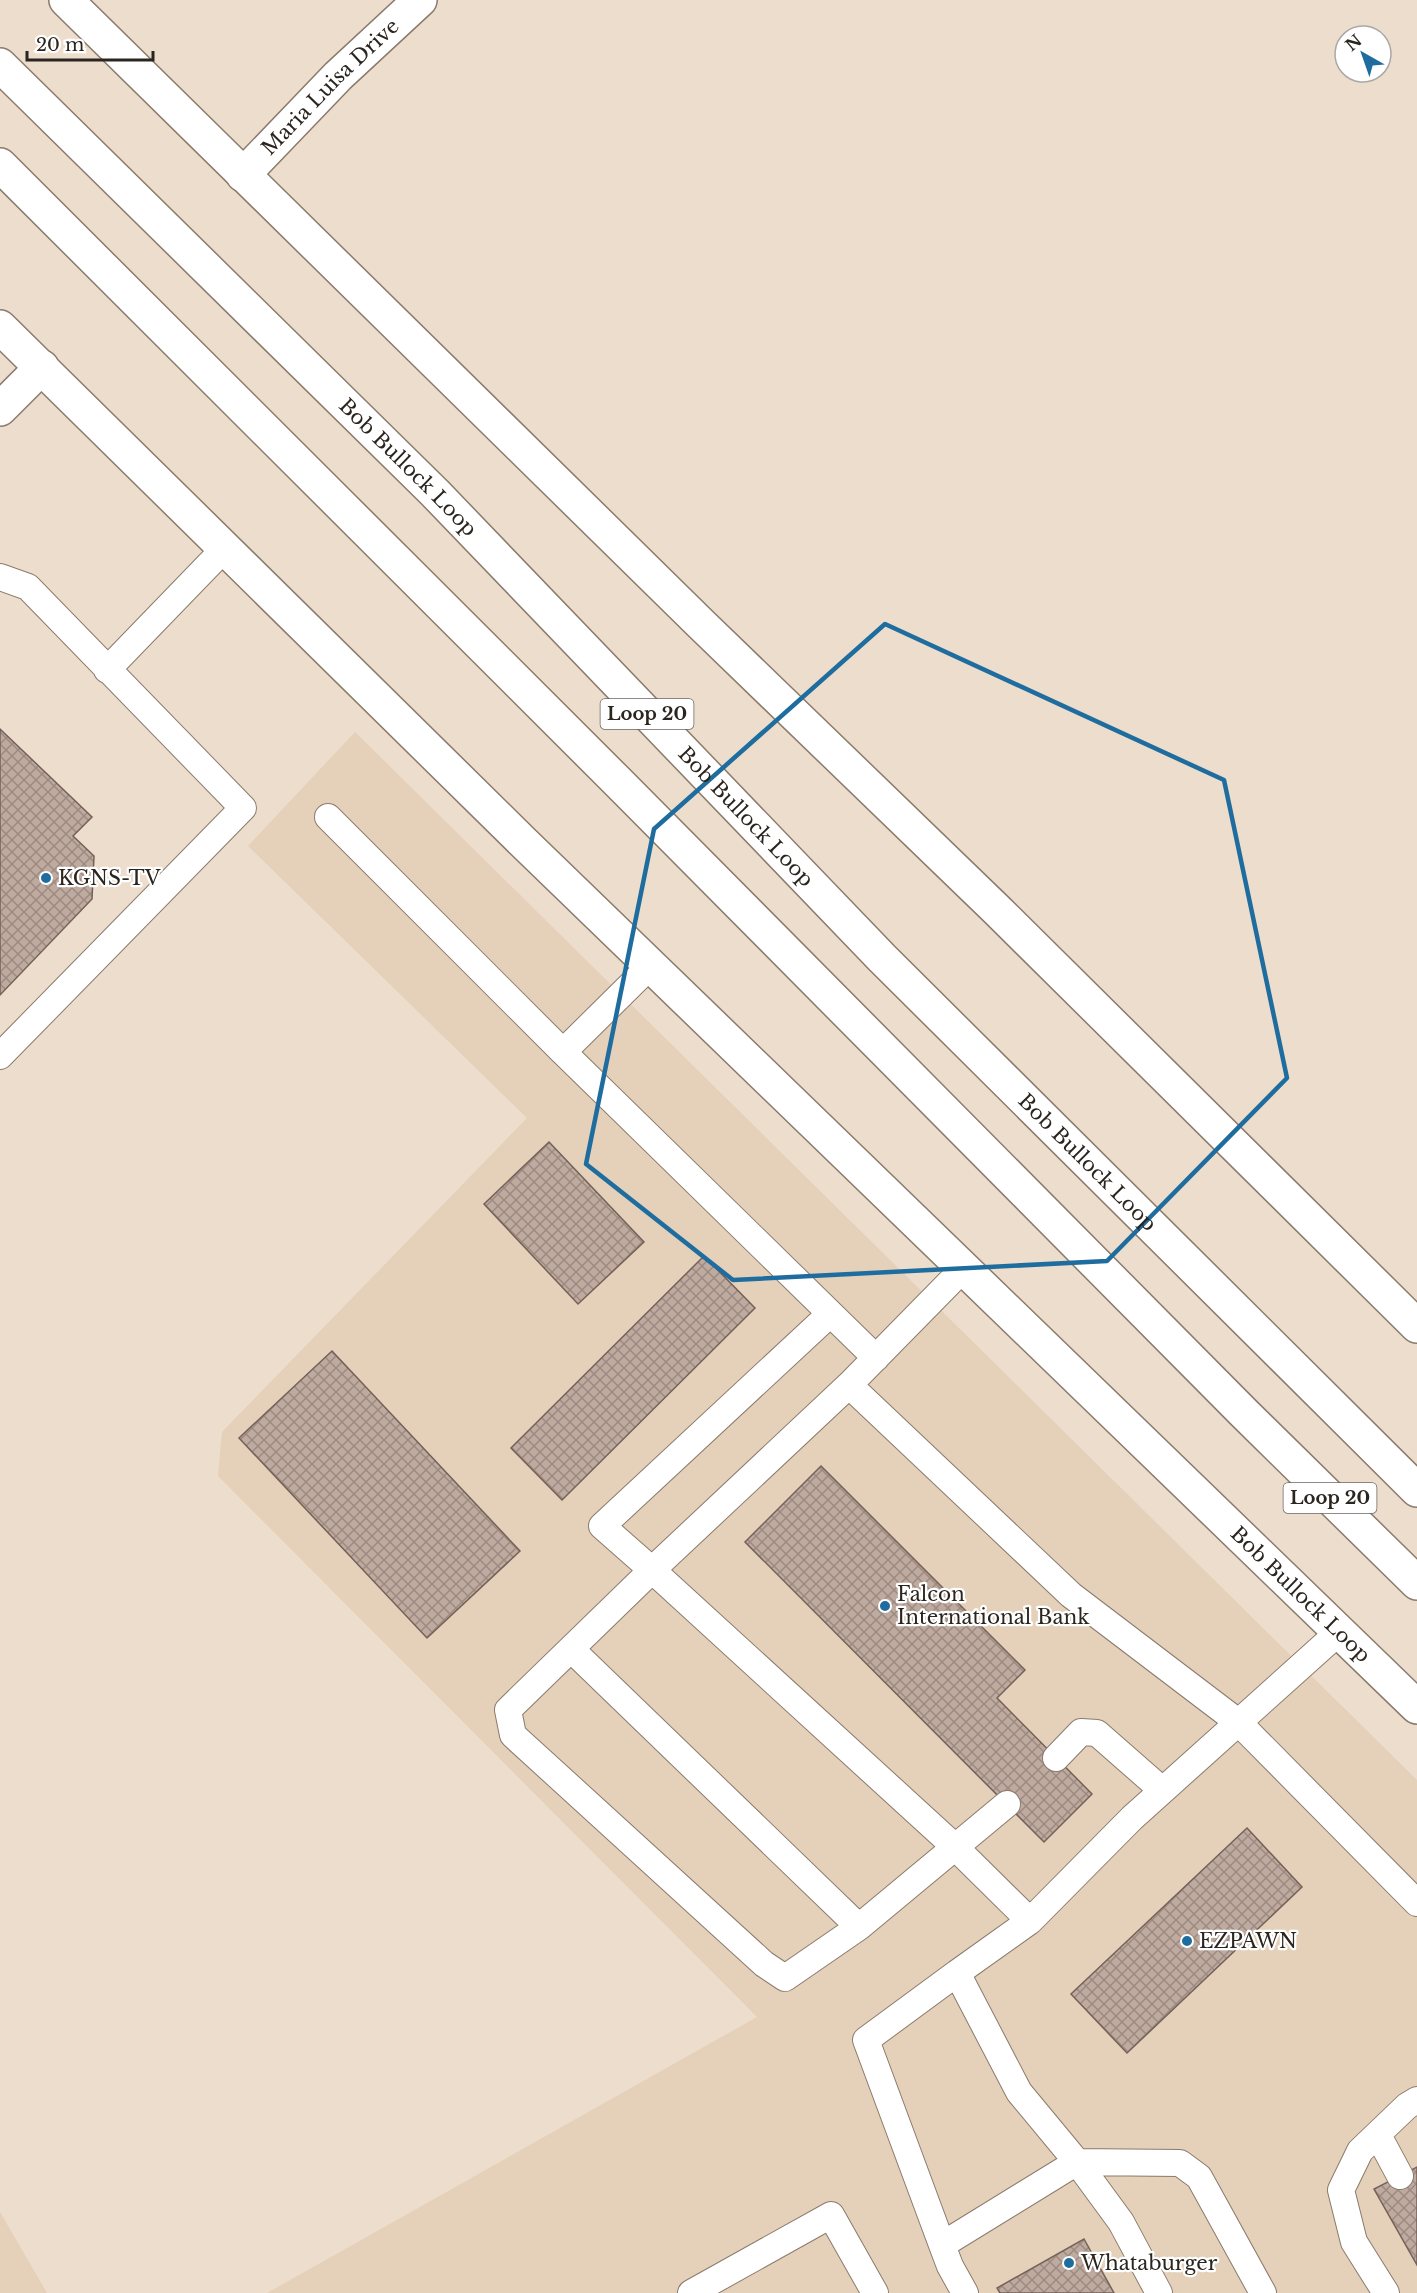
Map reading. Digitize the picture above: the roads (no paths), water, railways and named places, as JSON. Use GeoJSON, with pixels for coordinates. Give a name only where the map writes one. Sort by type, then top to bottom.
{"type":"FeatureCollection","features":[{"type":"Feature","properties":{"kind":"main road"},"geometry":{"type":"LineString","coordinates":[[66,0],[691,615],[997,910],[1417,1326]]}},
{"type":"Feature","properties":{"kind":"main road","name":"Maria Luisa Drive"},"geometry":{"type":"LineString","coordinates":[[243,175],[338,76],[420,0]]}},
{"type":"Feature","properties":{"kind":"main road","name":"Bob Bullock Loop"},"geometry":{"type":"LineString","coordinates":[[0,65],[435,493],[882,958],[1417,1490]]}},
{"type":"Feature","properties":{"kind":"main road","name":"Loop 20"},"geometry":{"type":"LineString","coordinates":[[0,165],[618,782],[1244,1413],[1417,1583]]}},
{"type":"Feature","properties":{"kind":"main road","name":"Bob Bullock Loop"},"geometry":{"type":"LineString","coordinates":[[0,327],[650,966],[1417,1707]]}},
{"type":"Feature","properties":{"kind":"main road"},"geometry":{"type":"LineString","coordinates":[[0,409],[42,367]]}},
{"type":"Feature","properties":{"kind":"lane"},"geometry":{"type":"LineString","coordinates":[[107,670],[225,549]]}},
{"type":"Feature","properties":{"kind":"lane"},"geometry":{"type":"LineString","coordinates":[[0,577],[28,587],[243,808],[0,1056]]}},
{"type":"Feature","properties":{"kind":"lane"},"geometry":{"type":"LineString","coordinates":[[328,817],[563,1052],[876,1358]]}},
{"type":"Feature","properties":{"kind":"lane"},"geometry":{"type":"LineString","coordinates":[[563,1052],[650,966]]}},
{"type":"Feature","properties":{"kind":"lane"},"geometry":{"type":"LineString","coordinates":[[963,1269],[849,1385],[652,1570],[508,1710],[513,1735],[764,1964],[785,1978],[859,1927],[1007,1804]]}},
{"type":"Feature","properties":{"kind":"lane"},"geometry":{"type":"LineString","coordinates":[[831,1314],[602,1526],[955,1847],[1030,1921]]}},
{"type":"Feature","properties":{"kind":"lane"},"geometry":{"type":"LineString","coordinates":[[849,1385],[1071,1595],[1238,1722],[1417,1903]]}},
{"type":"Feature","properties":{"kind":"lane"},"geometry":{"type":"LineString","coordinates":[[965,2293],[950,2266],[866,2040],[1030,1921],[1131,1818],[1339,1632]]}},
{"type":"Feature","properties":{"kind":"lane"},"geometry":{"type":"LineString","coordinates":[[571,1649],[859,1927]]}},
{"type":"Feature","properties":{"kind":"lane"},"geometry":{"type":"LineString","coordinates":[[1056,1758],[1081,1732],[1097,1733],[1162,1790]]}},
{"type":"Feature","properties":{"kind":"lane"},"geometry":{"type":"LineString","coordinates":[[957,1973],[1019,2092],[1077,2162],[1121,2222],[1159,2293]]}},
{"type":"Feature","properties":{"kind":"lane"},"geometry":{"type":"LineString","coordinates":[[1386,2293],[1354,2242],[1341,2190],[1360,2151],[1407,2106],[1417,2100]]}},
{"type":"Feature","properties":{"kind":"lane"},"geometry":{"type":"LineString","coordinates":[[1378,2134],[1400,2176]]}},
{"type":"Feature","properties":{"kind":"lane"},"geometry":{"type":"LineString","coordinates":[[942,2245],[1077,2162],[1180,2163],[1199,2177],[1263,2293]]}},
{"type":"Feature","properties":{"kind":"lane"},"geometry":{"type":"LineString","coordinates":[[691,2293],[831,2215],[875,2293]]}},
{"type":"Feature","properties":{"kind":"place","name":"KGNS-TV"},"geometry":{"type":"Point","coordinates":[46,878]}},
{"type":"Feature","properties":{"kind":"place","name":"Falcon International Bank"},"geometry":{"type":"Point","coordinates":[885,1606]}},
{"type":"Feature","properties":{"kind":"place","name":"EZPAWN"},"geometry":{"type":"Point","coordinates":[1187,1941]}},
{"type":"Feature","properties":{"kind":"place","name":"Whataburger"},"geometry":{"type":"Point","coordinates":[1069,2263]}}]}
